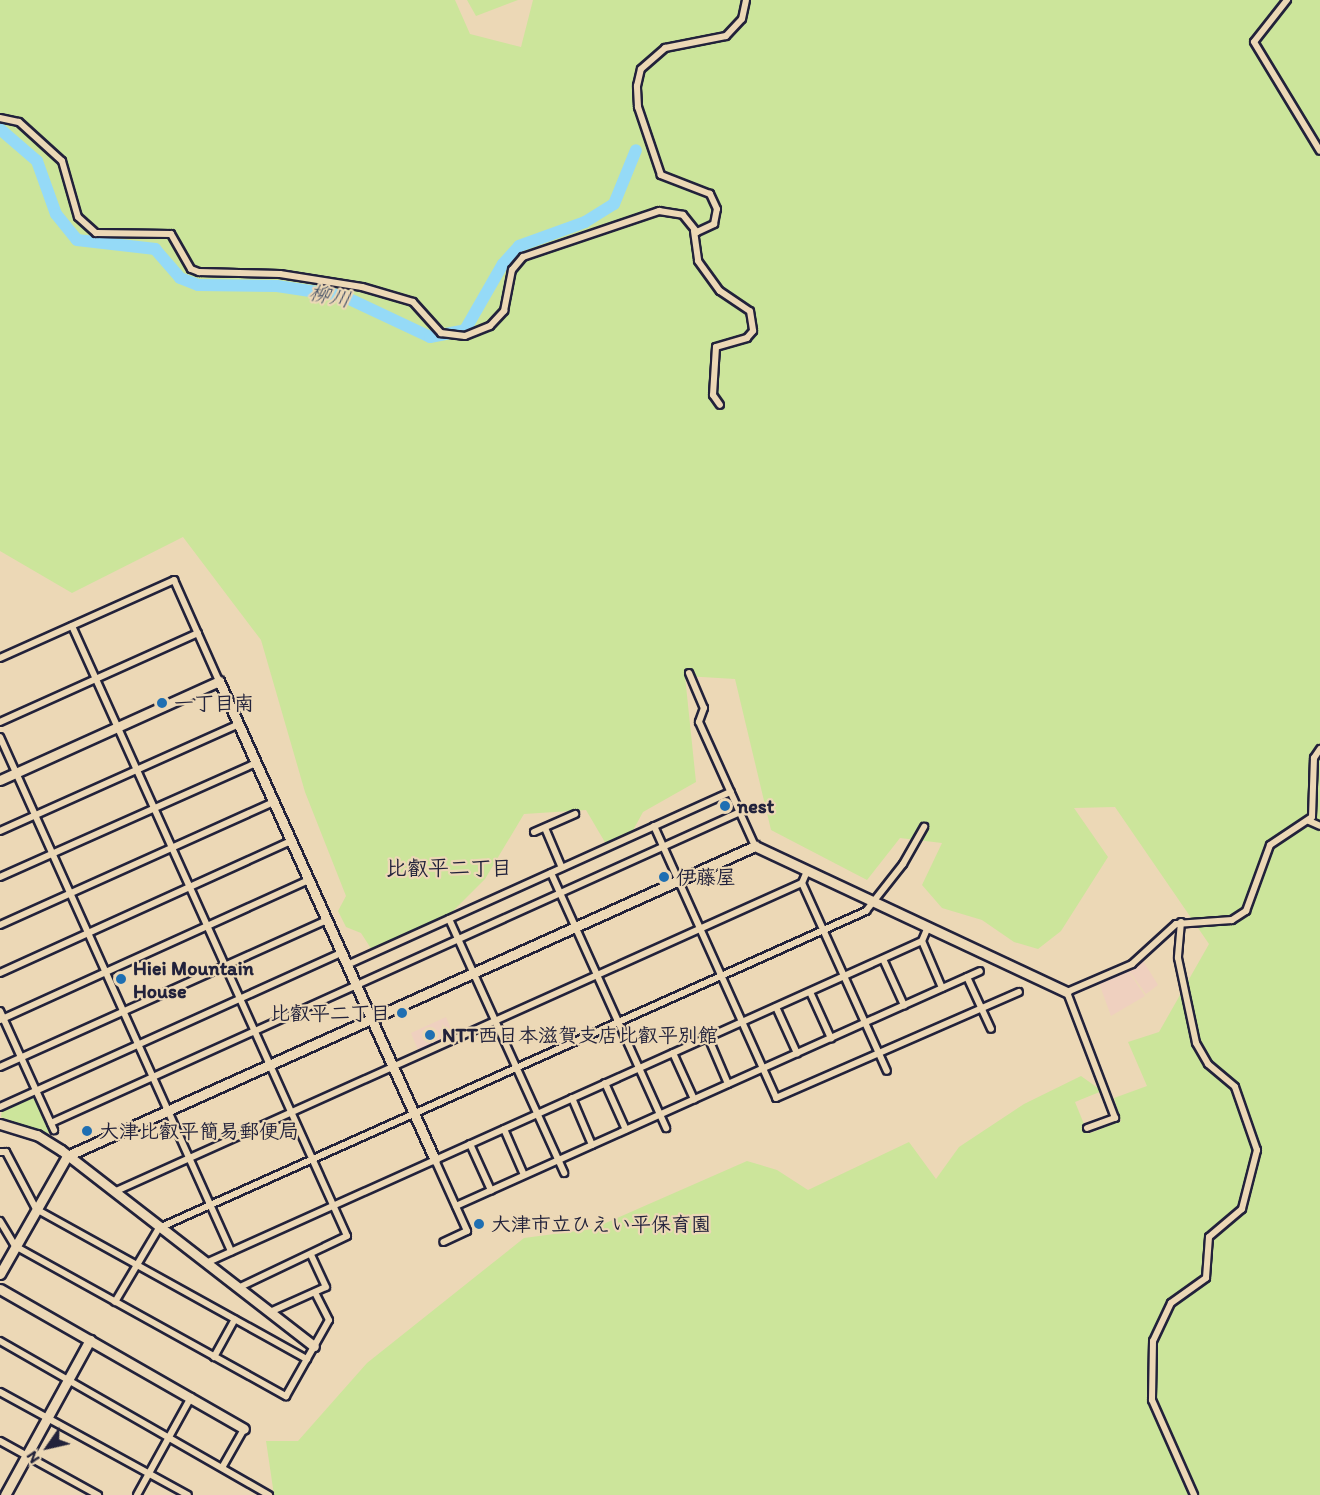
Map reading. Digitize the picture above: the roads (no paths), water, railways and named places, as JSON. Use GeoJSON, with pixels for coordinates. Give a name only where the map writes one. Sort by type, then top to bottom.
{"type":"FeatureCollection","features":[{"type":"Feature","properties":{"kind":"street"},"geometry":{"type":"LineString","coordinates":[[694,231],[714,224],[716,204],[705,190],[661,174],[638,107],[639,74],[670,45],[726,36],[742,19],[746,0]]}},
{"type":"Feature","properties":{"kind":"street"},"geometry":{"type":"LineString","coordinates":[[1287,0],[1254,42],[1320,151]]}},
{"type":"Feature","properties":{"kind":"street"},"geometry":{"type":"LineString","coordinates":[[0,118],[19,122],[62,161],[78,216],[96,233],[171,234],[195,272],[280,273],[407,299],[448,335],[472,334],[497,320],[506,306],[514,266],[531,254],[659,211],[683,215],[694,231],[698,261],[720,291],[750,311],[753,331],[747,338],[716,347],[713,395],[720,405]]}},
{"type":"Feature","properties":{"kind":"street"},"geometry":{"type":"LineString","coordinates":[[0,658],[174,580],[467,1231],[443,1242]]}},
{"type":"Feature","properties":{"kind":"street"},"geometry":{"type":"LineString","coordinates":[[72,626],[347,1236],[238,1288]]}},
{"type":"Feature","properties":{"kind":"street"},"geometry":{"type":"LineString","coordinates":[[0,722],[198,633]]}},
{"type":"Feature","properties":{"kind":"street"},"geometry":{"type":"LineString","coordinates":[[688,673],[704,708],[699,722],[755,846],[927,929],[1067,992],[1115,1118],[1087,1128]]}},
{"type":"Feature","properties":{"kind":"street"},"geometry":{"type":"LineString","coordinates":[[0,780],[219,681]]}},
{"type":"Feature","properties":{"kind":"street"},"geometry":{"type":"LineString","coordinates":[[0,831],[239,724]]}},
{"type":"Feature","properties":{"kind":"street"},"geometry":{"type":"LineString","coordinates":[[0,738],[231,1251]]}},
{"type":"Feature","properties":{"kind":"street"},"geometry":{"type":"LineString","coordinates":[[1067,992],[1132,964],[1181,922],[1238,918],[1251,904],[1253,881],[1270,845],[1309,821],[1315,808],[1314,758],[1320,749]]}},
{"type":"Feature","properties":{"kind":"street"},"geometry":{"type":"LineString","coordinates":[[0,878],[256,763]]}},
{"type":"Feature","properties":{"kind":"street"},"geometry":{"type":"LineString","coordinates":[[347,965],[731,792]]}},
{"type":"Feature","properties":{"kind":"street"},"geometry":{"type":"LineString","coordinates":[[0,925],[274,802]]}},
{"type":"Feature","properties":{"kind":"street"},"geometry":{"type":"LineString","coordinates":[[0,1011],[52,1127],[153,1077],[740,812]]}},
{"type":"Feature","properties":{"kind":"street"},"geometry":{"type":"LineString","coordinates":[[534,832],[575,814]]}},
{"type":"Feature","properties":{"kind":"street"},"geometry":{"type":"LineString","coordinates":[[1309,821],[1320,826]]}},
{"type":"Feature","properties":{"kind":"street"},"geometry":{"type":"LineString","coordinates":[[654,826],[762,1069],[780,1100],[1019,993]]}},
{"type":"Feature","properties":{"kind":"street"},"geometry":{"type":"LineString","coordinates":[[115,1302],[159,1228],[823,930],[874,904],[924,827]]}},
{"type":"Feature","properties":{"kind":"street"},"geometry":{"type":"LineString","coordinates":[[545,828],[562,868]]}},
{"type":"Feature","properties":{"kind":"street"},"geometry":{"type":"LineString","coordinates":[[0,973],[291,841]]}},
{"type":"Feature","properties":{"kind":"street"},"geometry":{"type":"LineString","coordinates":[[0,1274],[67,1156],[755,846]]}},
{"type":"Feature","properties":{"kind":"street"},"geometry":{"type":"LineString","coordinates":[[113,1193],[802,883],[807,871]]}},
{"type":"Feature","properties":{"kind":"street"},"geometry":{"type":"LineString","coordinates":[[552,873],[666,1128]]}},
{"type":"Feature","properties":{"kind":"street"},"geometry":{"type":"LineString","coordinates":[[2,1019],[309,880]]}},
{"type":"Feature","properties":{"kind":"street"},"geometry":{"type":"LineString","coordinates":[[802,883],[887,1071]]}},
{"type":"Feature","properties":{"kind":"street"},"geometry":{"type":"LineString","coordinates":[[450,919],[564,1173]]}},
{"type":"Feature","properties":{"kind":"street"},"geometry":{"type":"LineString","coordinates":[[0,1068],[327,920]]}},
{"type":"Feature","properties":{"kind":"street"},"geometry":{"type":"LineString","coordinates":[[1181,922],[1178,958],[1199,1052],[1235,1087],[1257,1150],[1242,1209],[1209,1237],[1206,1278],[1171,1303],[1153,1341],[1152,1400],[1194,1495]]}},
{"type":"Feature","properties":{"kind":"street"},"geometry":{"type":"LineString","coordinates":[[205,1263],[922,941],[927,929]]}},
{"type":"Feature","properties":{"kind":"street"},"geometry":{"type":"LineString","coordinates":[[922,941],[942,988]]}},
{"type":"Feature","properties":{"kind":"street"},"geometry":{"type":"LineString","coordinates":[[0,1107],[341,953]]}},
{"type":"Feature","properties":{"kind":"street"},"geometry":{"type":"LineString","coordinates":[[883,959],[904,1005]]}},
{"type":"Feature","properties":{"kind":"street"},"geometry":{"type":"LineString","coordinates":[[456,1206],[980,971]]}},
{"type":"Feature","properties":{"kind":"street"},"geometry":{"type":"LineString","coordinates":[[967,977],[991,1029]]}},
{"type":"Feature","properties":{"kind":"street"},"geometry":{"type":"LineString","coordinates":[[810,992],[831,1038]]}},
{"type":"Feature","properties":{"kind":"street"},"geometry":{"type":"LineString","coordinates":[[776,1007],[797,1053]]}},
{"type":"Feature","properties":{"kind":"street"},"geometry":{"type":"LineString","coordinates":[[708,1038],[728,1084]]}},
{"type":"Feature","properties":{"kind":"street"},"geometry":{"type":"LineString","coordinates":[[673,1053],[694,1099]]}},
{"type":"Feature","properties":{"kind":"street"},"geometry":{"type":"LineString","coordinates":[[605,1083],[626,1130]]}},
{"type":"Feature","properties":{"kind":"street"},"geometry":{"type":"LineString","coordinates":[[572,1098],[592,1145]]}},
{"type":"Feature","properties":{"kind":"street"},"geometry":{"type":"LineString","coordinates":[[0,1124],[37,1135],[67,1156],[314,1346]]}},
{"type":"Feature","properties":{"kind":"street"},"geometry":{"type":"LineString","coordinates":[[504,1129],[524,1175]]}},
{"type":"Feature","properties":{"kind":"street"},"geometry":{"type":"LineString","coordinates":[[470,1144],[491,1190]]}},
{"type":"Feature","properties":{"kind":"street"},"geometry":{"type":"LineString","coordinates":[[0,1152],[6,1152],[36,1209],[307,1359]]}},
{"type":"Feature","properties":{"kind":"street"},"geometry":{"type":"LineString","coordinates":[[0,1221],[15,1246],[286,1396],[329,1320],[315,1292]]}},
{"type":"Feature","properties":{"kind":"street"},"geometry":{"type":"LineString","coordinates":[[270,1312],[326,1287],[311,1255]]}},
{"type":"Feature","properties":{"kind":"street"},"geometry":{"type":"LineString","coordinates":[[0,1289],[244,1428],[223,1466]]}},
{"type":"Feature","properties":{"kind":"street"},"geometry":{"type":"LineString","coordinates":[[214,1357],[235,1319]]}},
{"type":"Feature","properties":{"kind":"street"},"geometry":{"type":"LineString","coordinates":[[0,1492],[5,1495],[90,1340]]}},
{"type":"Feature","properties":{"kind":"street"},"geometry":{"type":"LineString","coordinates":[[0,1341],[223,1466],[269,1495]]}},
{"type":"Feature","properties":{"kind":"street"},"geometry":{"type":"LineString","coordinates":[[0,1392],[188,1495]]}},
{"type":"Feature","properties":{"kind":"street"},"geometry":{"type":"LineString","coordinates":[[137,1495],[191,1397]]}},
{"type":"Feature","properties":{"kind":"street"},"geometry":{"type":"LineString","coordinates":[[0,1441],[98,1495]]}},
{"type":"Feature","properties":{"kind":"waterway","name":"柳川"},"geometry":{"type":"LineString","coordinates":[[0,129],[37,161],[56,214],[77,240],[155,249],[180,278],[198,285],[277,286],[343,296],[430,337],[465,330],[503,264],[519,246],[585,222],[614,204],[636,150]]}},
{"type":"Feature","properties":{"kind":"place","name":"一丁目南"},"geometry":{"type":"Point","coordinates":[162,703]}},
{"type":"Feature","properties":{"kind":"place","name":"nest"},"geometry":{"type":"Point","coordinates":[725,806]}},
{"type":"Feature","properties":{"kind":"place","name":"伊藤屋"},"geometry":{"type":"Point","coordinates":[664,877]}},
{"type":"Feature","properties":{"kind":"place","name":"Hiei Mountain House"},"geometry":{"type":"Point","coordinates":[121,979]}},
{"type":"Feature","properties":{"kind":"place","name":"比叡平二丁目"},"geometry":{"type":"Point","coordinates":[402,1013]}},
{"type":"Feature","properties":{"kind":"place","name":"NTT西日本滋賀支店比叡平別館"},"geometry":{"type":"Point","coordinates":[430,1035]}},
{"type":"Feature","properties":{"kind":"place","name":"大津比叡平簡易郵便局"},"geometry":{"type":"Point","coordinates":[87,1131]}},
{"type":"Feature","properties":{"kind":"place","name":"大津市立ひえい平保育園"},"geometry":{"type":"Point","coordinates":[479,1224]}},
{"type":"Feature","properties":{"kind":"district","name":"比叡平二丁目"},"geometry":{"type":"Point","coordinates":[449,868]}}]}
